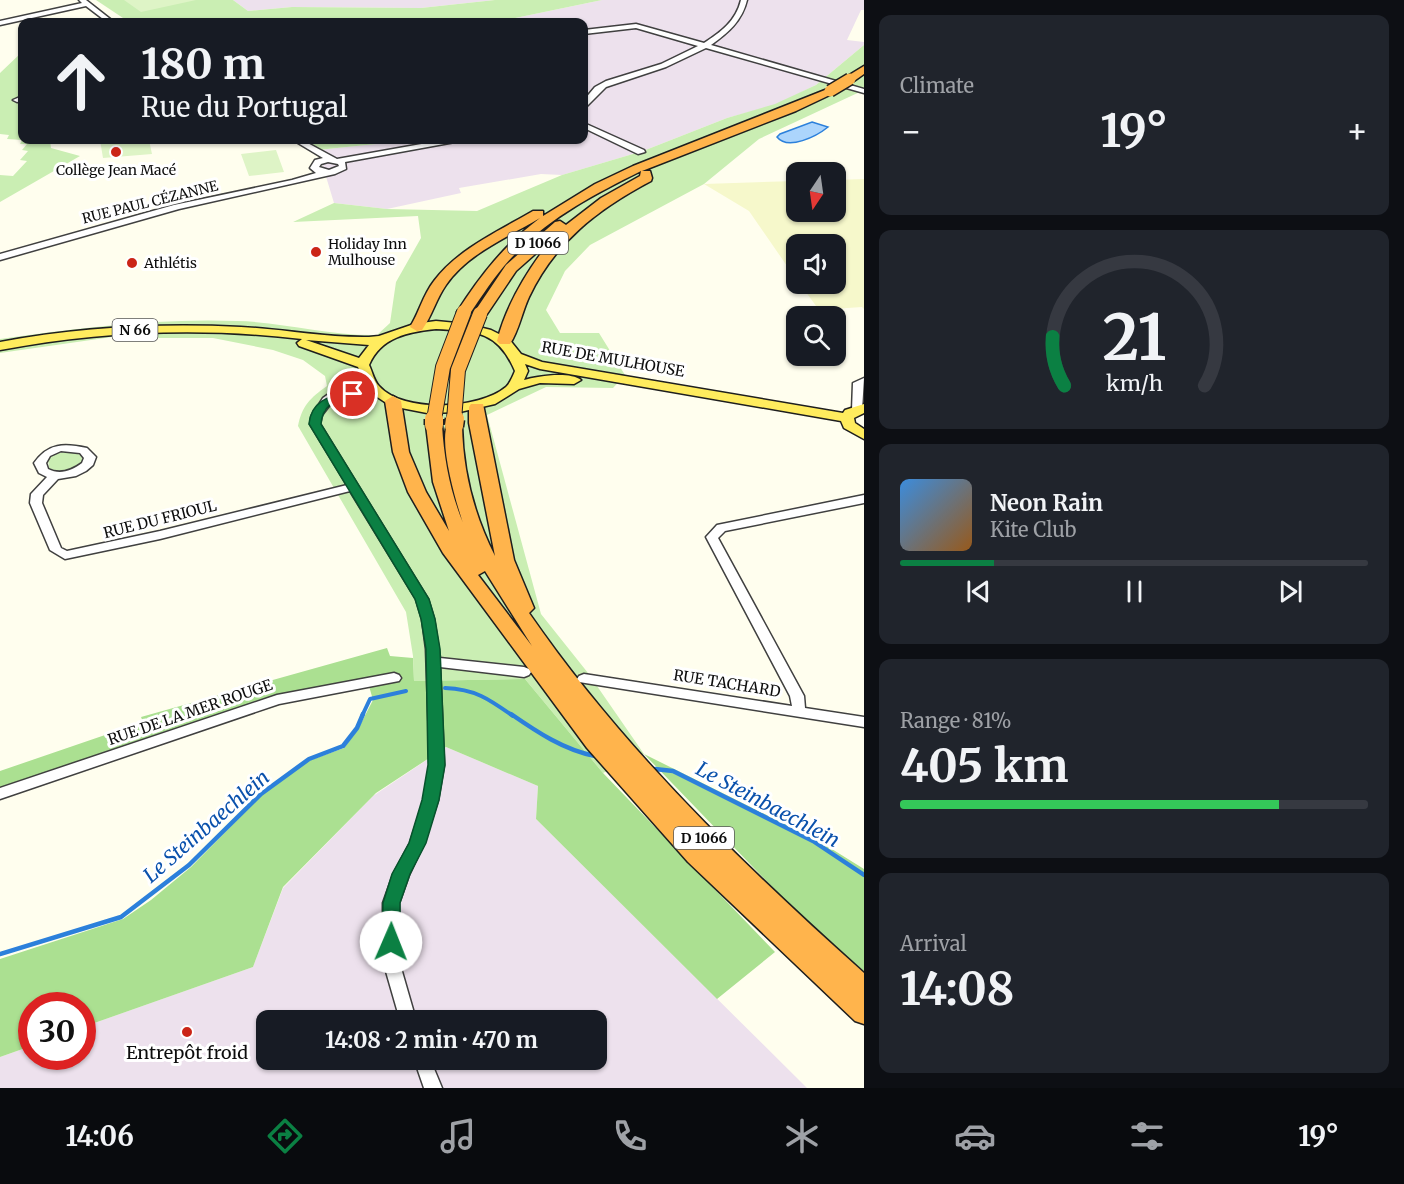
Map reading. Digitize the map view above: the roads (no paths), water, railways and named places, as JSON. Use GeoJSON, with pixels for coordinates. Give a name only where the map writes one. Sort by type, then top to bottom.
{"type":"FeatureCollection","features":[{"type":"Feature","properties":{"kind":"highway","name":"D 1066"},"geometry":{"type":"LineString","coordinates":[[864,69],[860,83],[629,172],[589,192],[531,232],[496,266],[441,368],[436,395],[435,425],[437,465],[452,522],[518,629],[594,742],[696,856],[864,1013]]}},
{"type":"Feature","properties":{"kind":"highway","name":"D 1066"},"geometry":{"type":"LineString","coordinates":[[836,92],[803,112],[646,174],[577,211],[547,234],[511,268],[472,313],[458,370],[454,454],[460,486],[481,546],[502,588],[518,629],[690,825],[864,988]]}},
{"type":"Feature","properties":{"kind":"highway"},"geometry":{"type":"LineString","coordinates":[[505,341],[507,329],[540,262],[583,215],[607,198],[646,178],[646,174]]}},
{"type":"Feature","properties":{"kind":"highway"},"geometry":{"type":"LineString","coordinates":[[417,327],[437,285],[450,270],[539,213],[575,195],[589,192]]}},
{"type":"Feature","properties":{"kind":"highway"},"geometry":{"type":"LineString","coordinates":[[388,398],[401,452],[417,492],[452,553],[518,629]]}},
{"type":"Feature","properties":{"kind":"highway"},"geometry":{"type":"LineString","coordinates":[[477,407],[477,423],[505,560],[525,606],[518,629]]}},
{"type":"Feature","properties":{"kind":"main road"},"geometry":{"type":"LineString","coordinates":[[477,407],[433,410],[388,398],[373,388],[363,369],[366,356],[381,340],[398,332],[417,327],[456,325],[491,334],[505,341],[520,358],[522,367],[515,386]]}},
{"type":"Feature","properties":{"kind":"main road","name":"N 66"},"geometry":{"type":"LineString","coordinates":[[0,346],[144,329],[272,333],[343,342],[381,340]]}},
{"type":"Feature","properties":{"kind":"main road","name":"N 66"},"geometry":{"type":"LineString","coordinates":[[272,333],[346,357],[363,369]]}},
{"type":"Feature","properties":{"kind":"main road","name":"RUE DE MULHOUSE"},"geometry":{"type":"LineString","coordinates":[[520,358],[540,365],[805,409],[856,412]]}},
{"type":"Feature","properties":{"kind":"main road","name":"RUE DE MULHOUSE"},"geometry":{"type":"LineString","coordinates":[[477,407],[492,401],[515,386],[540,379],[554,378],[702,392]]}},
{"type":"Feature","properties":{"kind":"main road"},"geometry":{"type":"LineString","coordinates":[[856,412],[849,425],[864,435]]}},
{"type":"Feature","properties":{"kind":"street"},"geometry":{"type":"LineString","coordinates":[[588,100],[600,86],[653,69],[703,46],[725,32],[738,17],[744,0]]}},
{"type":"Feature","properties":{"kind":"street"},"geometry":{"type":"LineString","coordinates":[[20,18],[85,2],[106,18]]}},
{"type":"Feature","properties":{"kind":"street"},"geometry":{"type":"LineString","coordinates":[[0,23],[18,19]]}},
{"type":"Feature","properties":{"kind":"street"},"geometry":{"type":"LineString","coordinates":[[588,32],[636,26],[812,77],[860,83]]}},
{"type":"Feature","properties":{"kind":"street"},"geometry":{"type":"LineString","coordinates":[[588,127],[641,152]]}},
{"type":"Feature","properties":{"kind":"street"},"geometry":{"type":"LineString","coordinates":[[304,144],[338,163]]}},
{"type":"Feature","properties":{"kind":"street"},"geometry":{"type":"LineString","coordinates":[[316,165],[362,159],[425,144]]}},
{"type":"Feature","properties":{"kind":"street"},"geometry":{"type":"LineString","coordinates":[[308,177],[316,165],[315,151]]}},
{"type":"Feature","properties":{"kind":"street","name":"RUE PAUL CÉZANNE"},"geometry":{"type":"LineString","coordinates":[[0,257],[177,207],[337,171],[338,163]]}},
{"type":"Feature","properties":{"kind":"street"},"geometry":{"type":"LineString","coordinates":[[316,165],[327,172]]}},
{"type":"Feature","properties":{"kind":"street"},"geometry":{"type":"LineString","coordinates":[[363,369],[347,386],[331,395],[316,412],[315,424],[422,599],[428,619],[433,662],[436,765],[431,800],[417,843],[401,874],[391,903],[391,961],[405,1010]]}},
{"type":"Feature","properties":{"kind":"street"},"geometry":{"type":"LineString","coordinates":[[856,412],[862,388]]}},
{"type":"Feature","properties":{"kind":"street"},"geometry":{"type":"LineString","coordinates":[[324,403],[353,394],[388,398]]}},
{"type":"Feature","properties":{"kind":"street","name":"RUE DU FRIOUL"},"geometry":{"type":"LineString","coordinates":[[54,476],[38,494],[36,503],[56,550],[65,555],[148,538],[353,487]]}},
{"type":"Feature","properties":{"kind":"street"},"geometry":{"type":"LineString","coordinates":[[799,711],[797,696],[712,537],[721,528],[864,499]]}},
{"type":"Feature","properties":{"kind":"street"},"geometry":{"type":"LineString","coordinates":[[433,662],[524,672]]}},
{"type":"Feature","properties":{"kind":"street","name":"RUE DE LA MER ROUGE"},"geometry":{"type":"LineString","coordinates":[[0,794],[277,699],[394,678]]}},
{"type":"Feature","properties":{"kind":"street","name":"RUE TACHARD"},"geometry":{"type":"LineString","coordinates":[[584,679],[864,722]]}},
{"type":"Feature","properties":{"kind":"street"},"geometry":{"type":"LineString","coordinates":[[426,1070],[433,1088]]}},
{"type":"Feature","properties":{"kind":"water"},"geometry":{"type":"Polygon","coordinates":[[[812,122],[828,127],[802,141],[788,143],[777,137],[780,134],[812,122]]]}},
{"type":"Feature","properties":{"kind":"waterway","name":"Le Steinbaechlein"},"geometry":{"type":"LineString","coordinates":[[445,688],[465,690],[481,696],[513,716]]}},
{"type":"Feature","properties":{"kind":"waterway","name":"Le Steinbaechlein"},"geometry":{"type":"LineString","coordinates":[[362,716],[370,699],[406,691]]}},
{"type":"Feature","properties":{"kind":"waterway","name":"Le Steinbaechlein"},"geometry":{"type":"LineString","coordinates":[[0,954],[121,917],[189,865],[261,794],[309,759],[343,746],[357,728],[363,714]]}},
{"type":"Feature","properties":{"kind":"waterway","name":"Le Steinbaechlein"},"geometry":{"type":"LineString","coordinates":[[511,714],[562,745],[595,756]]}},
{"type":"Feature","properties":{"kind":"waterway","name":"Le Steinbaechlein"},"geometry":{"type":"LineString","coordinates":[[655,769],[673,771],[813,841],[864,875]]}},
{"type":"Feature","properties":{"kind":"place","name":"Collège Jean Macé"},"geometry":{"type":"Point","coordinates":[116,152]}},
{"type":"Feature","properties":{"kind":"place","name":"Holiday Inn Mulhouse"},"geometry":{"type":"Point","coordinates":[316,252]}},
{"type":"Feature","properties":{"kind":"place","name":"Athlétis"},"geometry":{"type":"Point","coordinates":[132,263]}},
{"type":"Feature","properties":{"kind":"place","name":"Entrepôt froid"},"geometry":{"type":"Point","coordinates":[187,1032]}}]}
